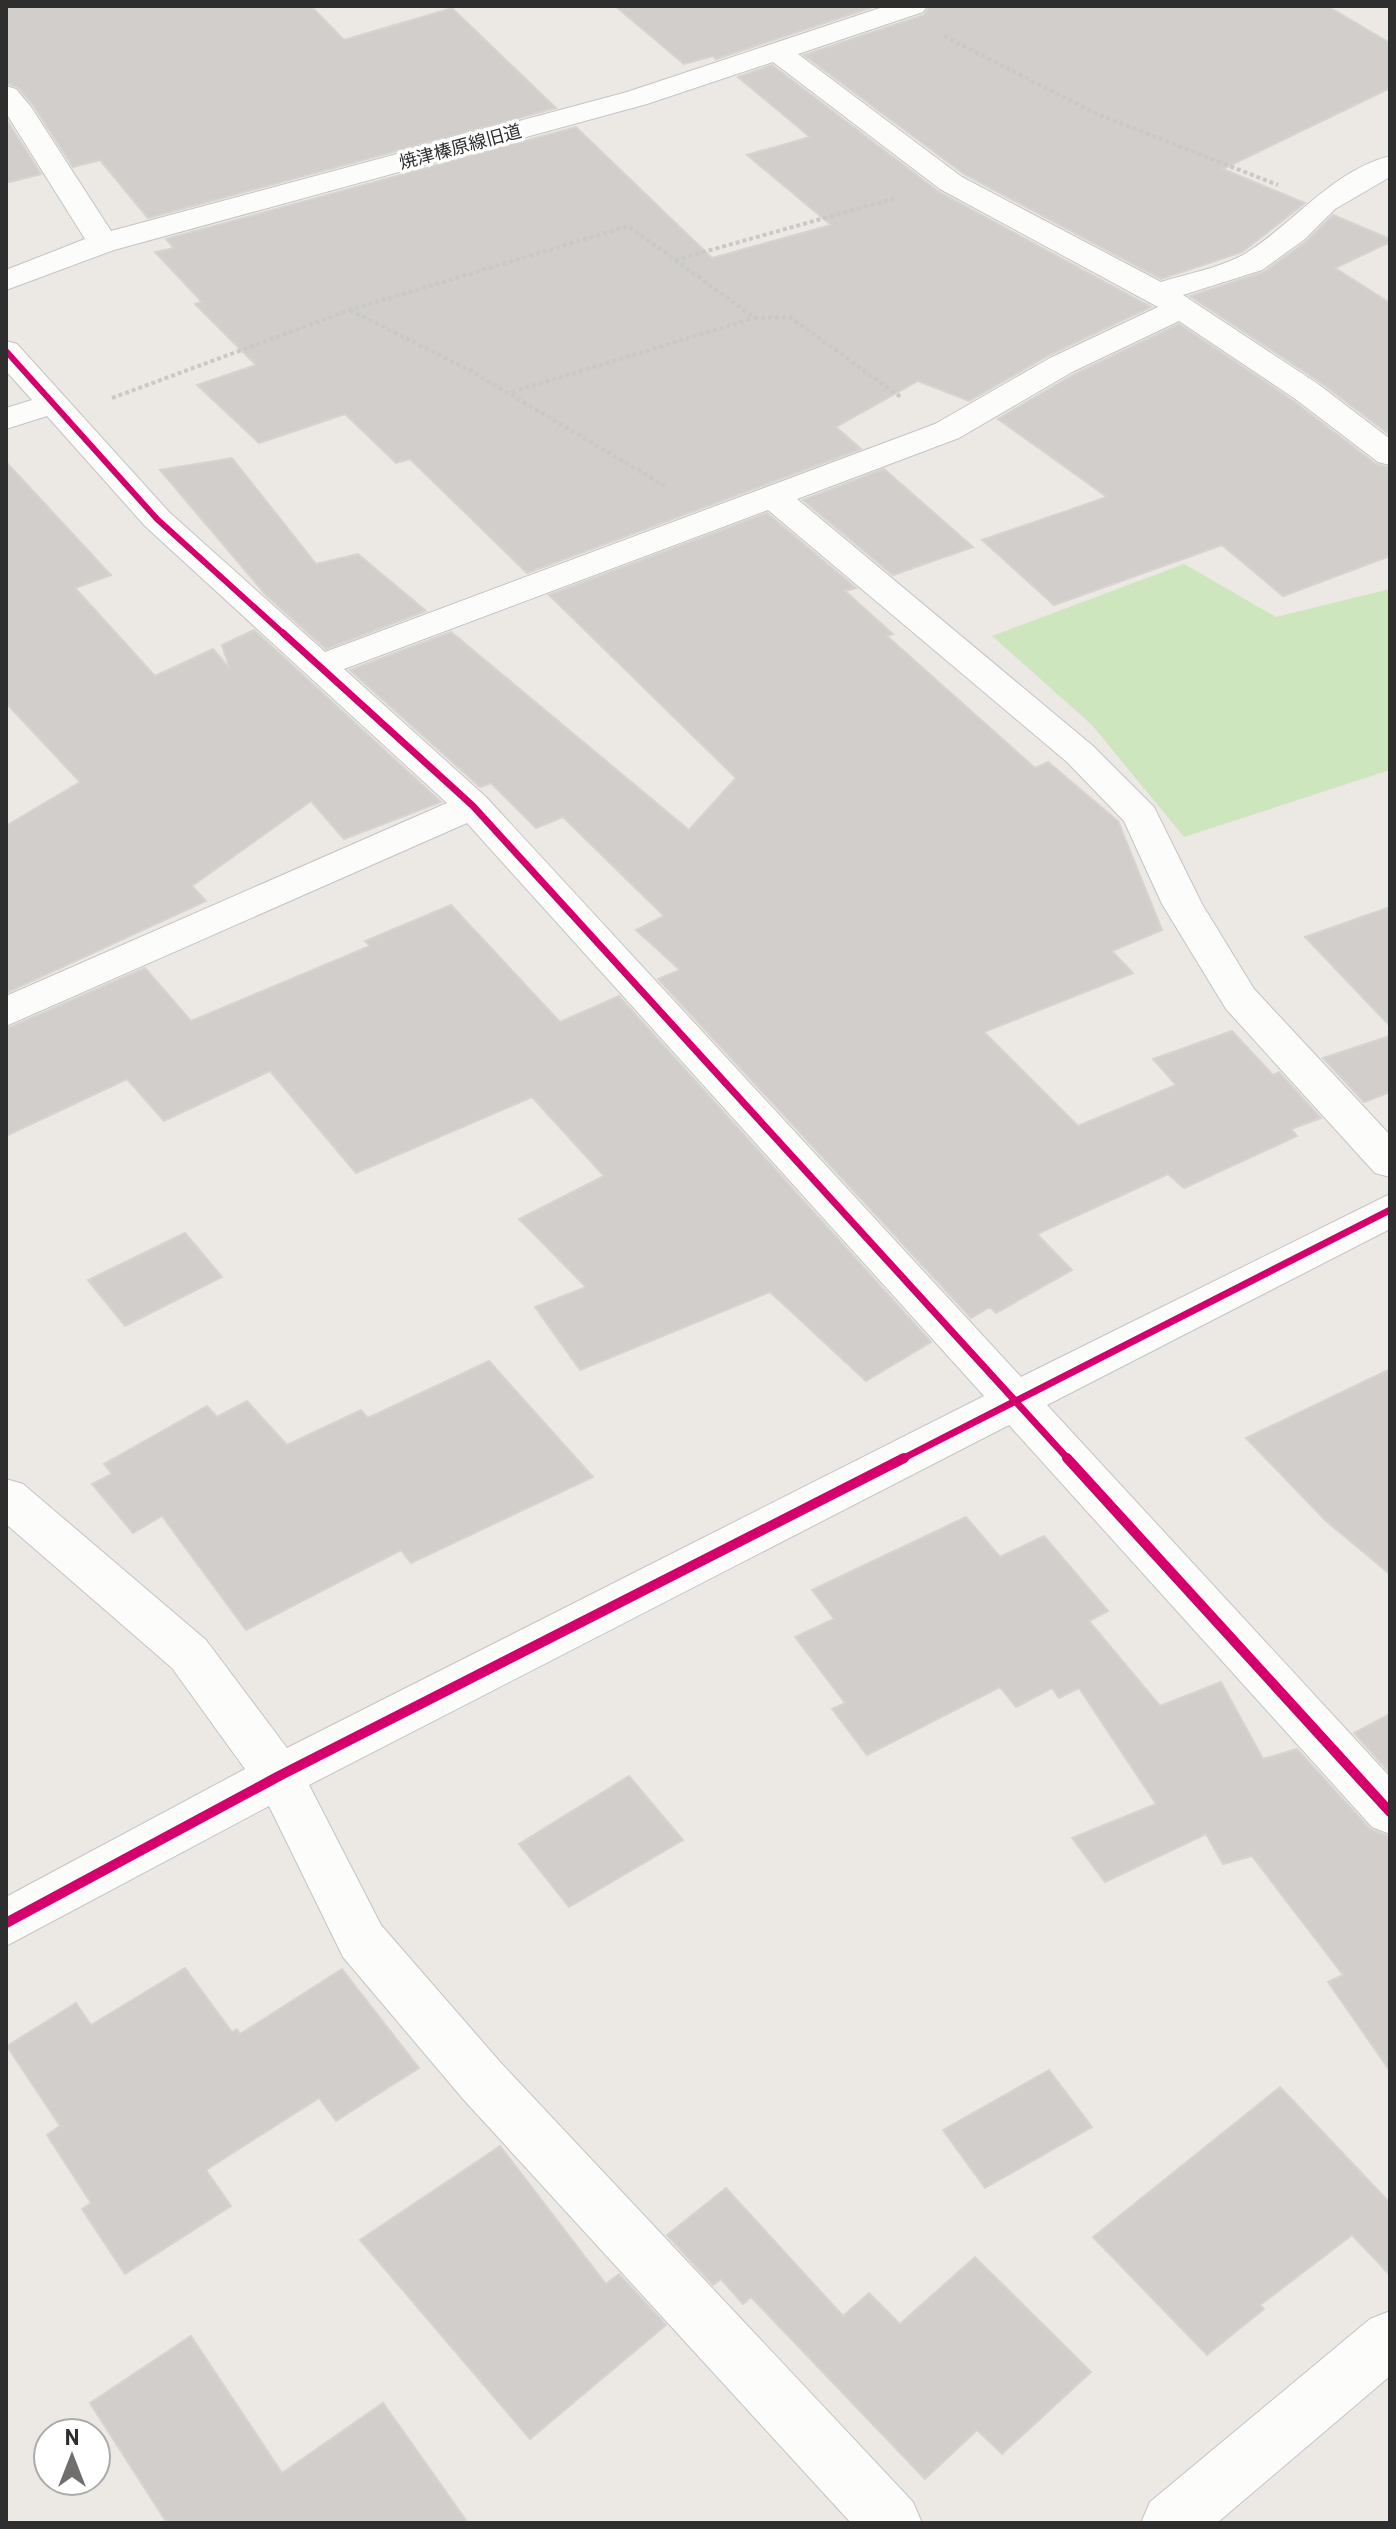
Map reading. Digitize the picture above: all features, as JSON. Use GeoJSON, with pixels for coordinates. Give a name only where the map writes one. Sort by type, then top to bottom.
{"type":"FeatureCollection","features":[{"type":"Feature","properties":{"kind":"street","name":"焼津榛原線旧道"},"geometry":{"type":"LineString","coordinates":[[6,281],[103,243],[637,98],[778,52],[885,11]]}},
{"type":"Feature","properties":{"kind":"street"},"geometry":{"type":"LineString","coordinates":[[778,52],[951,183],[1170,300],[1306,391],[1390,455]]}},
{"type":"Feature","properties":{"kind":"street"},"geometry":{"type":"LineString","coordinates":[[6,95],[21,113],[103,243]]}},
{"type":"Feature","properties":{"kind":"street"},"geometry":{"type":"LineString","coordinates":[[317,667],[947,431],[1170,300],[1251,263],[1294,233],[1324,203],[1390,165]]}},
{"type":"Feature","properties":{"kind":"street"},"geometry":{"type":"LineString","coordinates":[[6,351],[157,519],[473,806],[1390,1812]]}},
{"type":"Feature","properties":{"kind":"street"},"geometry":{"type":"LineString","coordinates":[[6,419],[57,410]]}},
{"type":"Feature","properties":{"kind":"street"},"geometry":{"type":"LineString","coordinates":[[774,497],[1080,754],[1141,816],[1182,904],[1240,999],[1390,1162]]}},
{"type":"Feature","properties":{"kind":"street"},"geometry":{"type":"LineString","coordinates":[[6,1012],[473,806]]}},
{"type":"Feature","properties":{"kind":"street"},"geometry":{"type":"LineString","coordinates":[[6,1923],[279,1776],[1390,1210]]}},
{"type":"Feature","properties":{"kind":"street"},"geometry":{"type":"LineString","coordinates":[[6,1497],[189,1654],[279,1776],[362,1941],[482,2081],[892,2523]]}},
{"type":"Feature","properties":{"kind":"street"},"geometry":{"type":"LineString","coordinates":[[1171,2523],[1390,2339]]}},
{"type":"Feature","properties":{"kind":"path"},"geometry":{"type":"LineString","coordinates":[[885,11],[1097,114],[1324,203]]}},
{"type":"Feature","properties":{"kind":"path"},"geometry":{"type":"LineString","coordinates":[[675,260],[951,183]]}},
{"type":"Feature","properties":{"kind":"path"},"geometry":{"type":"LineString","coordinates":[[57,410],[350,310],[628,226],[755,318]]}},
{"type":"Feature","properties":{"kind":"path"},"geometry":{"type":"LineString","coordinates":[[350,310],[429,346],[512,392],[717,518]]}},
{"type":"Feature","properties":{"kind":"path"},"geometry":{"type":"LineString","coordinates":[[512,392],[755,318],[790,317],[947,431]]}},
{"type":"Feature","properties":{"kind":"green space"},"geometry":{"type":"Polygon","coordinates":[[[1184,564],[1276,617],[1390,589],[1390,770],[1184,837],[1092,725],[992,636],[1184,564]]]}},
{"type":"Feature","properties":{"kind":"building"},"geometry":{"type":"Polygon","coordinates":[[[6,6],[311,6],[344,40],[452,8],[556,108],[148,218],[100,160],[73,167],[33,105],[18,87],[6,83],[6,6]]]}},
{"type":"Feature","properties":{"kind":"building"},"geometry":{"type":"Polygon","coordinates":[[[615,6],[876,6],[716,59],[713,56],[684,64],[615,6]]]}},
{"type":"Feature","properties":{"kind":"building"},"geometry":{"type":"Polygon","coordinates":[[[930,6],[1327,6],[1390,43],[1390,88],[1223,169],[1305,203],[1242,252],[1161,279],[964,174],[804,55],[924,15],[930,6]]]}},
{"type":"Feature","properties":{"kind":"building"},"geometry":{"type":"Polygon","coordinates":[[[772,65],[939,192],[1151,307],[1049,355],[969,401],[918,381],[836,427],[861,449],[527,573],[410,459],[396,463],[345,414],[259,443],[197,385],[256,365],[195,304],[202,302],[155,252],[174,248],[166,239],[576,127],[712,258],[831,225],[747,155],[810,137],[738,77],[772,65]]]}},
{"type":"Feature","properties":{"kind":"building"},"geometry":{"type":"Polygon","coordinates":[[[6,119],[41,174],[6,183],[6,119]]]}},
{"type":"Feature","properties":{"kind":"building"},"geometry":{"type":"Polygon","coordinates":[[[1333,215],[1390,239],[1390,242],[1335,268],[1390,303],[1390,435],[1320,382],[1190,296],[1264,272],[1307,241],[1333,215]]]}},
{"type":"Feature","properties":{"kind":"building"},"geometry":{"type":"Polygon","coordinates":[[[1179,324],[1292,400],[1376,464],[1390,468],[1390,556],[1283,596],[1222,545],[1054,605],[982,540],[1107,497],[998,419],[1073,375],[1179,324]]]}},
{"type":"Feature","properties":{"kind":"building"},"geometry":{"type":"Polygon","coordinates":[[[232,458],[316,564],[358,554],[426,611],[326,649],[266,595],[160,470],[232,458]]]}},
{"type":"Feature","properties":{"kind":"building"},"geometry":{"type":"Polygon","coordinates":[[[6,462],[111,575],[75,588],[155,676],[213,649],[230,669],[222,645],[254,630],[441,802],[344,839],[311,801],[192,886],[206,901],[6,993],[6,826],[80,782],[6,703],[6,462]]]}},
{"type":"Feature","properties":{"kind":"building"},"geometry":{"type":"Polygon","coordinates":[[[884,469],[973,547],[893,575],[803,500],[884,469]]]}},
{"type":"Feature","properties":{"kind":"building"},"geometry":{"type":"Polygon","coordinates":[[[767,513],[856,588],[845,591],[893,634],[887,636],[1035,768],[1048,762],[1118,821],[1162,930],[1112,951],[1133,973],[984,1032],[1078,1126],[1176,1085],[1153,1059],[1232,1031],[1273,1075],[1279,1072],[1321,1118],[1291,1129],[1297,1136],[1184,1188],[1168,1174],[1037,1234],[1072,1270],[996,1313],[990,1307],[971,1318],[658,979],[680,970],[636,930],[664,916],[563,817],[536,828],[491,783],[480,787],[350,670],[451,632],[689,830],[736,778],[549,595],[767,513]]]}},
{"type":"Feature","properties":{"kind":"building"},"geometry":{"type":"Polygon","coordinates":[[[451,905],[560,1022],[619,996],[931,1342],[866,1381],[770,1292],[580,1370],[535,1307],[586,1287],[519,1219],[604,1176],[532,1097],[356,1173],[270,1071],[164,1121],[127,1079],[6,1136],[6,1029],[145,968],[191,1021],[370,946],[365,941],[451,905]]]}},
{"type":"Feature","properties":{"kind":"building"},"geometry":{"type":"Polygon","coordinates":[[[1390,907],[1390,1026],[1305,937],[1390,907]]]}},
{"type":"Feature","properties":{"kind":"building"},"geometry":{"type":"Polygon","coordinates":[[[1390,1036],[1390,1092],[1364,1102],[1323,1058],[1390,1036]]]}},
{"type":"Feature","properties":{"kind":"building"},"geometry":{"type":"Polygon","coordinates":[[[185,1233],[222,1277],[125,1326],[88,1280],[185,1233]]]}},
{"type":"Feature","properties":{"kind":"building"},"geometry":{"type":"Polygon","coordinates":[[[489,1361],[593,1477],[411,1563],[401,1550],[246,1630],[162,1516],[133,1533],[92,1484],[112,1474],[104,1464],[207,1406],[217,1417],[247,1401],[287,1445],[361,1410],[368,1418],[489,1361]]]}},
{"type":"Feature","properties":{"kind":"building"},"geometry":{"type":"Polygon","coordinates":[[[1390,1369],[1390,1574],[1326,1521],[1246,1438],[1390,1369]]]}},
{"type":"Feature","properties":{"kind":"building"},"geometry":{"type":"Polygon","coordinates":[[[966,1517],[1000,1557],[1044,1536],[1108,1611],[1089,1621],[1160,1706],[1221,1682],[1263,1759],[1297,1749],[1370,1829],[1390,1837],[1390,2071],[1328,1982],[1343,1975],[1252,1856],[1223,1864],[1206,1834],[1105,1882],[1072,1838],[1156,1804],[1079,1688],[1059,1698],[1052,1688],[1016,1707],[1000,1687],[867,1755],[832,1709],[845,1703],[795,1637],[834,1619],[812,1590],[966,1517]]]}},
{"type":"Feature","properties":{"kind":"building"},"geometry":{"type":"Polygon","coordinates":[[[1390,1714],[1390,1773],[1354,1733],[1390,1714]]]}},
{"type":"Feature","properties":{"kind":"building"},"geometry":{"type":"Polygon","coordinates":[[[629,1776],[683,1840],[569,1907],[519,1844],[629,1776]]]}},
{"type":"Feature","properties":{"kind":"building"},"geometry":{"type":"Polygon","coordinates":[[[185,1968],[232,2032],[237,2029],[240,2034],[342,1969],[419,2068],[336,2121],[319,2098],[206,2170],[231,2206],[125,2274],[82,2209],[91,2203],[47,2135],[60,2126],[7,2046],[76,2003],[91,2025],[185,1968]]]}},
{"type":"Feature","properties":{"kind":"building"},"geometry":{"type":"Polygon","coordinates":[[[1049,2070],[1092,2127],[985,2188],[943,2130],[1049,2070]]]}},
{"type":"Feature","properties":{"kind":"building"},"geometry":{"type":"Polygon","coordinates":[[[1280,2087],[1390,2203],[1390,2275],[1352,2235],[1260,2305],[1264,2309],[1207,2355],[1093,2237],[1280,2087]]]}},
{"type":"Feature","properties":{"kind":"building"},"geometry":{"type":"Polygon","coordinates":[[[500,2146],[606,2284],[619,2274],[666,2325],[530,2439],[360,2240],[500,2146]]]}},
{"type":"Feature","properties":{"kind":"building"},"geometry":{"type":"Polygon","coordinates":[[[726,2188],[843,2316],[869,2293],[900,2324],[975,2257],[1091,2372],[1002,2454],[977,2430],[925,2479],[751,2297],[743,2304],[721,2279],[713,2285],[667,2235],[726,2188]]]}},
{"type":"Feature","properties":{"kind":"building"},"geometry":{"type":"Polygon","coordinates":[[[191,2336],[282,2473],[383,2403],[468,2523],[167,2523],[112,2437],[112,2417],[99,2417],[90,2403],[191,2336]]]}},
{"type":"Feature","properties":{"kind":"cycle path"},"geometry":{"type":"LineString","coordinates":[[6,351],[157,519],[473,806],[1390,1812]]}},
{"type":"Feature","properties":{"kind":"cycle path"},"geometry":{"type":"LineString","coordinates":[[6,1923],[279,1776],[1390,1210]]}}]}
